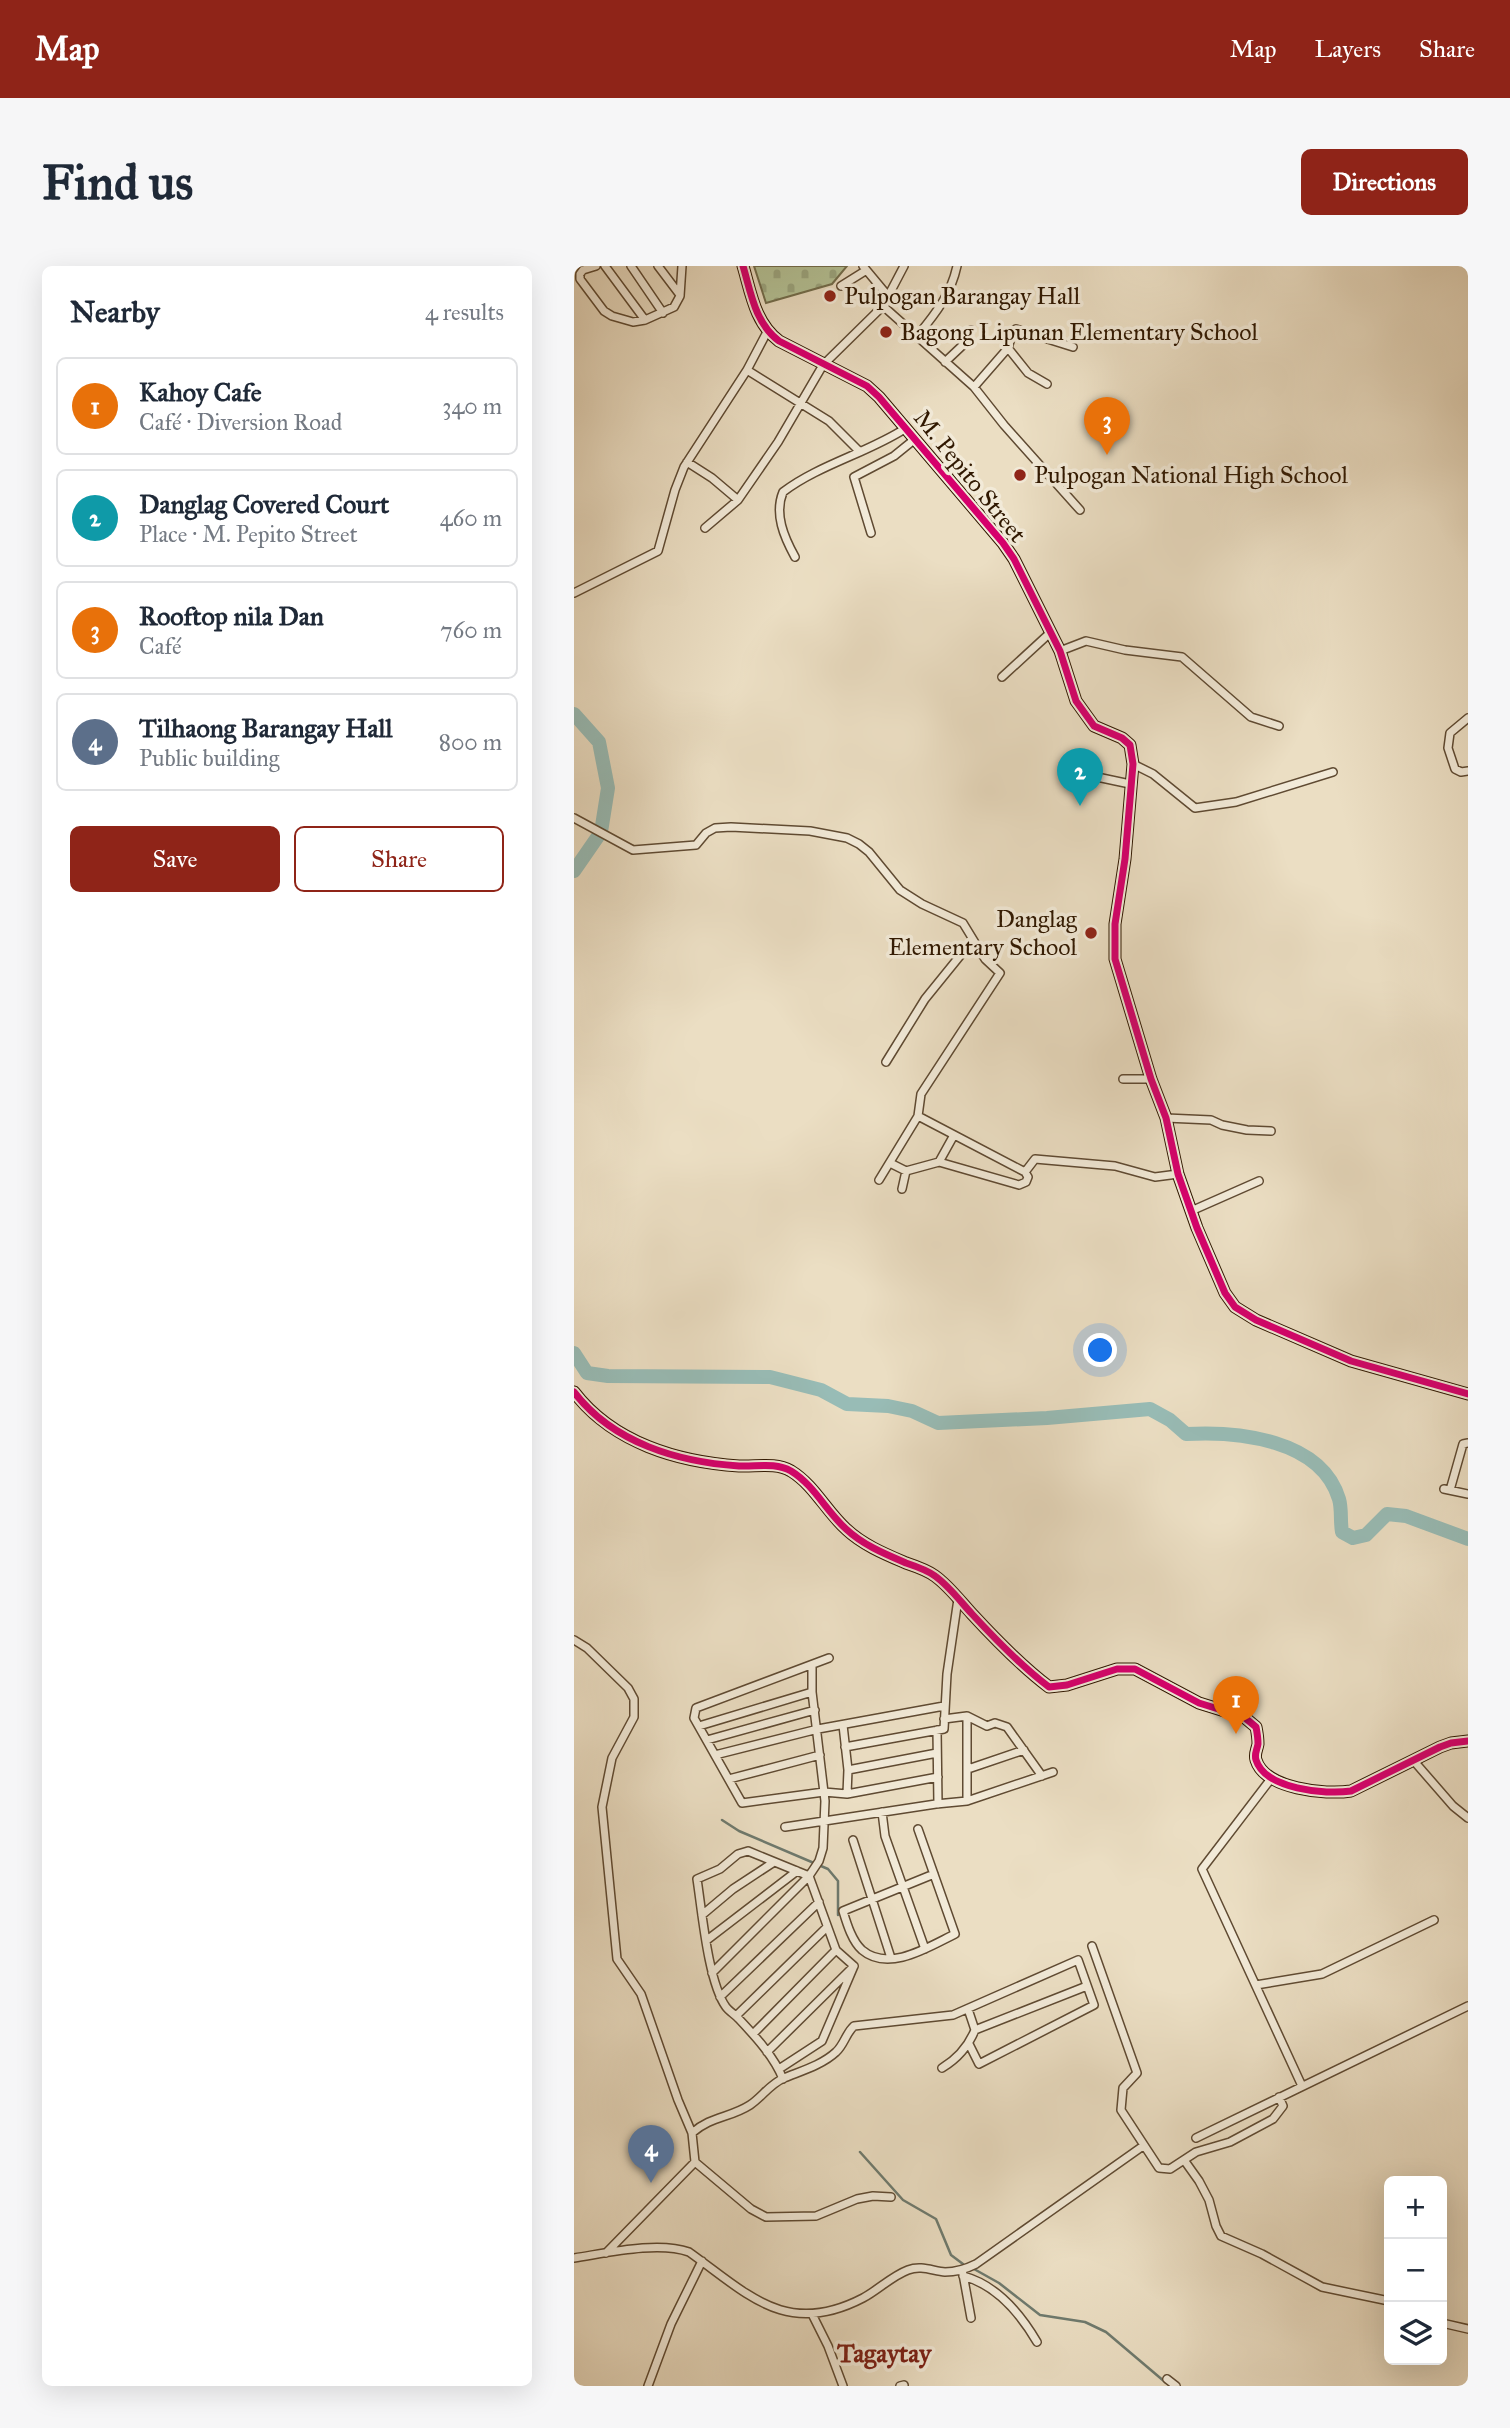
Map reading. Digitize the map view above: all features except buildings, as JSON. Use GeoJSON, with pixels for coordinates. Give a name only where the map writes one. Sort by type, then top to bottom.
{"type":"FeatureCollection","features":[{"type":"Feature","properties":{"kind":"street"},"geometry":{"type":"LineString","coordinates":[[596,266],[583,270],[580,279],[604,311],[633,322],[645,320],[674,307],[680,296],[682,266]]}},
{"type":"Feature","properties":{"kind":"street"},"geometry":{"type":"LineString","coordinates":[[605,266],[645,320]]}},
{"type":"Feature","properties":{"kind":"street"},"geometry":{"type":"LineString","coordinates":[[631,266],[663,313]]}},
{"type":"Feature","properties":{"kind":"street"},"geometry":{"type":"LineString","coordinates":[[658,266],[680,296]]}},
{"type":"Feature","properties":{"kind":"street"},"geometry":{"type":"LineString","coordinates":[[574,593],[658,551],[675,491],[687,462],[747,370],[767,332],[754,305],[743,266]]}},
{"type":"Feature","properties":{"kind":"street"},"geometry":{"type":"LineString","coordinates":[[705,528],[738,500],[778,442],[823,365],[883,306],[904,266]]}},
{"type":"Feature","properties":{"kind":"street"},"geometry":{"type":"LineString","coordinates":[[918,335],[941,307],[953,284],[957,266]]}},
{"type":"Feature","properties":{"kind":"street"},"geometry":{"type":"LineString","coordinates":[[841,286],[864,268],[888,296]]}},
{"type":"Feature","properties":{"kind":"street"},"geometry":{"type":"LineString","coordinates":[[883,306],[974,387],[1080,510]]}},
{"type":"Feature","properties":{"kind":"street"},"geometry":{"type":"LineString","coordinates":[[974,387],[1008,348],[1013,331],[1018,329],[1073,346]]}},
{"type":"Feature","properties":{"kind":"street"},"geometry":{"type":"LineString","coordinates":[[945,362],[964,344],[971,330]]}},
{"type":"Feature","properties":{"kind":"street","name":"M. Pepito Street"},"geometry":{"type":"LineString","coordinates":[[767,332],[823,365],[867,386],[1003,543],[1060,651],[1076,701],[1094,726],[1122,738],[1130,745],[1131,773]]}},
{"type":"Feature","properties":{"kind":"street"},"geometry":{"type":"LineString","coordinates":[[1008,348],[1028,373],[1047,384]]}},
{"type":"Feature","properties":{"kind":"street"},"geometry":{"type":"LineString","coordinates":[[747,370],[829,421],[859,451]]}},
{"type":"Feature","properties":{"kind":"street"},"geometry":{"type":"LineString","coordinates":[[795,556],[786,540],[780,515],[782,495],[786,489],[859,451],[890,439],[906,428]]}},
{"type":"Feature","properties":{"kind":"street"},"geometry":{"type":"LineString","coordinates":[[871,533],[854,477],[894,456],[915,439]]}},
{"type":"Feature","properties":{"kind":"street"},"geometry":{"type":"LineString","coordinates":[[687,462],[712,478],[738,500]]}},
{"type":"Feature","properties":{"kind":"street"},"geometry":{"type":"LineString","coordinates":[[1002,677],[1051,632]]}},
{"type":"Feature","properties":{"kind":"street"},"geometry":{"type":"LineString","coordinates":[[1060,651],[1086,641],[1186,659],[1251,716],[1279,726]]}},
{"type":"Feature","properties":{"kind":"street"},"geometry":{"type":"LineString","coordinates":[[1468,718],[1450,733],[1448,748],[1455,769],[1468,771]]}},
{"type":"Feature","properties":{"kind":"street"},"geometry":{"type":"LineString","coordinates":[[1083,774],[1153,774],[1195,808],[1236,802],[1333,772]]}},
{"type":"Feature","properties":{"kind":"street"},"geometry":{"type":"LineString","coordinates":[[1131,773],[1125,859],[1113,941],[1115,958],[1151,1079],[1166,1118],[1178,1174],[1225,1293],[1235,1307],[1256,1320],[1351,1361],[1468,1394]]}},
{"type":"Feature","properties":{"kind":"street"},"geometry":{"type":"LineString","coordinates":[[574,818],[627,848],[643,851],[696,845],[706,833],[722,828],[780,828],[847,838],[869,852],[900,890],[922,904],[963,923],[985,959],[1000,973],[921,1094],[918,1116],[879,1180]]}},
{"type":"Feature","properties":{"kind":"street"},"geometry":{"type":"LineString","coordinates":[[886,1062],[925,999],[972,941]]}},
{"type":"Feature","properties":{"kind":"street"},"geometry":{"type":"LineString","coordinates":[[1123,1079],[1151,1079]]}},
{"type":"Feature","properties":{"kind":"street"},"geometry":{"type":"LineString","coordinates":[[890,1163],[906,1171],[939,1162],[1019,1185],[1026,1182],[1028,1177],[1025,1172],[918,1116]]}},
{"type":"Feature","properties":{"kind":"street"},"geometry":{"type":"LineString","coordinates":[[1166,1118],[1211,1120],[1247,1130],[1271,1131]]}},
{"type":"Feature","properties":{"kind":"street"},"geometry":{"type":"LineString","coordinates":[[939,1162],[954,1135]]}},
{"type":"Feature","properties":{"kind":"street"},"geometry":{"type":"LineString","coordinates":[[1025,1172],[1035,1159],[1115,1166],[1154,1177],[1178,1174]]}},
{"type":"Feature","properties":{"kind":"street"},"geometry":{"type":"LineString","coordinates":[[902,1189],[906,1171]]}},
{"type":"Feature","properties":{"kind":"street"},"geometry":{"type":"LineString","coordinates":[[1191,1211],[1259,1181]]}},
{"type":"Feature","properties":{"kind":"street"},"geometry":{"type":"LineString","coordinates":[[575,1394],[588,1409],[611,1427],[642,1445],[691,1460],[752,1467],[775,1465],[791,1471],[814,1492],[847,1530],[867,1545],[933,1574],[1005,1649],[1049,1687],[1067,1685],[1117,1669],[1135,1669],[1199,1703],[1244,1717],[1256,1727],[1258,1744],[1254,1757],[1260,1770],[1270,1780],[1308,1790],[1339,1793],[1363,1787],[1451,1743],[1468,1741]]}},
{"type":"Feature","properties":{"kind":"street"},"geometry":{"type":"LineString","coordinates":[[1468,1443],[1463,1444],[1447,1489],[1468,1494]]}},
{"type":"Feature","properties":{"kind":"street"},"geometry":{"type":"LineString","coordinates":[[845,1747],[944,1729],[951,1636],[958,1599]]}},
{"type":"Feature","properties":{"kind":"street"},"geometry":{"type":"LineString","coordinates":[[574,1640],[587,1648],[628,1688],[634,1699],[634,1717],[612,1758],[602,1807],[617,1959],[641,1994],[692,2133],[695,2162],[751,2209],[766,2217],[816,2216],[857,2199],[891,2197]]}},
{"type":"Feature","properties":{"kind":"street"},"geometry":{"type":"LineString","coordinates":[[829,1658],[696,1708],[694,1718],[742,1803],[824,1792],[847,1794],[938,1777]]}},
{"type":"Feature","properties":{"kind":"street"},"geometry":{"type":"LineString","coordinates":[[712,1973],[809,1876],[823,1848],[824,1792],[812,1692],[812,1666]]}},
{"type":"Feature","properties":{"kind":"street"},"geometry":{"type":"LineString","coordinates":[[699,1726],[812,1692]]}},
{"type":"Feature","properties":{"kind":"street"},"geometry":{"type":"LineString","coordinates":[[715,1755],[818,1729],[944,1706]]}},
{"type":"Feature","properties":{"kind":"street"},"geometry":{"type":"LineString","coordinates":[[707,1740],[815,1710]]}},
{"type":"Feature","properties":{"kind":"street"},"geometry":{"type":"LineString","coordinates":[[944,1719],[967,1716],[987,1726],[995,1723],[1007,1727],[1042,1776]]}},
{"type":"Feature","properties":{"kind":"street"},"geometry":{"type":"LineString","coordinates":[[967,1716],[967,1801]]}},
{"type":"Feature","properties":{"kind":"street"},"geometry":{"type":"LineString","coordinates":[[842,1725],[848,1770],[847,1794]]}},
{"type":"Feature","properties":{"kind":"street"},"geometry":{"type":"LineString","coordinates":[[937,1730],[938,1804]]}},
{"type":"Feature","properties":{"kind":"street"},"geometry":{"type":"LineString","coordinates":[[968,1769],[1024,1750]]}},
{"type":"Feature","properties":{"kind":"street"},"geometry":{"type":"LineString","coordinates":[[848,1770],[937,1753]]}},
{"type":"Feature","properties":{"kind":"street"},"geometry":{"type":"LineString","coordinates":[[729,1779],[820,1755]]}},
{"type":"Feature","properties":{"kind":"street"},"geometry":{"type":"LineString","coordinates":[[1413,1760],[1453,1806],[1468,1818]]}},
{"type":"Feature","properties":{"kind":"street"},"geometry":{"type":"LineString","coordinates":[[785,1827],[967,1801],[1053,1772]]}},
{"type":"Feature","properties":{"kind":"street"},"geometry":{"type":"LineString","coordinates":[[1270,1780],[1202,1869],[1302,2086]]}},
{"type":"Feature","properties":{"kind":"street"},"geometry":{"type":"LineString","coordinates":[[882,1812],[885,1836],[925,1949]]}},
{"type":"Feature","properties":{"kind":"street"},"geometry":{"type":"LineString","coordinates":[[919,1829],[955,1934],[906,1956],[874,1957],[861,1950],[843,1911],[934,1874]]}},
{"type":"Feature","properties":{"kind":"street"},"geometry":{"type":"LineString","coordinates":[[853,1840],[891,1958]]}},
{"type":"Feature","properties":{"kind":"street"},"geometry":{"type":"LineString","coordinates":[[783,2079],[767,2052],[729,2011],[720,1997],[712,1973],[698,1879],[720,1869],[738,1854],[748,1851],[809,1876],[836,1950],[854,1966]]}},
{"type":"Feature","properties":{"kind":"street"},"geometry":{"type":"LineString","coordinates":[[702,1915],[733,1889],[774,1862]]}},
{"type":"Feature","properties":{"kind":"street"},"geometry":{"type":"LineString","coordinates":[[707,1940],[797,1871]]}},
{"type":"Feature","properties":{"kind":"street"},"geometry":{"type":"LineString","coordinates":[[720,1997],[819,1902]]}},
{"type":"Feature","properties":{"kind":"street"},"geometry":{"type":"LineString","coordinates":[[1256,1985],[1322,1974],[1434,1920]]}},
{"type":"Feature","properties":{"kind":"street"},"geometry":{"type":"LineString","coordinates":[[736,2016],[827,1927]]}},
{"type":"Feature","properties":{"kind":"street"},"geometry":{"type":"LineString","coordinates":[[1092,1947],[1138,2073],[1122,2088],[1121,2110],[1159,2168],[1170,2169],[1196,2152],[1230,2143],[1273,2119],[1283,2106],[1279,2097]]}},
{"type":"Feature","properties":{"kind":"street"},"geometry":{"type":"LineString","coordinates":[[753,2034],[836,1950]]}},
{"type":"Feature","properties":{"kind":"street"},"geometry":{"type":"LineString","coordinates":[[692,2133],[704,2123],[731,2115],[750,2105],[783,2079],[795,2076],[838,2051],[848,2031],[854,2026],[953,2015],[1078,1960],[1094,2005],[979,2064],[969,2044]]}},
{"type":"Feature","properties":{"kind":"street"},"geometry":{"type":"LineString","coordinates":[[767,2052],[854,1966]]}},
{"type":"Feature","properties":{"kind":"street"},"geometry":{"type":"LineString","coordinates":[[779,2069],[822,2041],[854,1966]]}},
{"type":"Feature","properties":{"kind":"street"},"geometry":{"type":"LineString","coordinates":[[975,2030],[1101,1976]]}},
{"type":"Feature","properties":{"kind":"street"},"geometry":{"type":"LineString","coordinates":[[1196,2138],[1468,2006]]}},
{"type":"Feature","properties":{"kind":"street"},"geometry":{"type":"LineString","coordinates":[[942,2068],[951,2063],[969,2044],[975,2030],[968,2008]]}},
{"type":"Feature","properties":{"kind":"street"},"geometry":{"type":"LineString","coordinates":[[963,2273],[1143,2146]]}},
{"type":"Feature","properties":{"kind":"street"},"geometry":{"type":"LineString","coordinates":[[1184,2160],[1206,2194],[1221,2236],[1262,2254],[1322,2287],[1384,2300]]}},
{"type":"Feature","properties":{"kind":"street"},"geometry":{"type":"LineString","coordinates":[[606,2253],[695,2162]]}},
{"type":"Feature","properties":{"kind":"street"},"geometry":{"type":"LineString","coordinates":[[574,2259],[672,2247],[689,2252],[768,2306],[789,2313],[811,2314],[848,2305],[912,2268],[963,2273],[986,2284],[997,2293],[1029,2328],[1037,2342]]}},
{"type":"Feature","properties":{"kind":"street"},"geometry":{"type":"LineString","coordinates":[[648,2386],[666,2335],[702,2261]]}},
{"type":"Feature","properties":{"kind":"street"},"geometry":{"type":"LineString","coordinates":[[963,2273],[971,2318]]}},
{"type":"Feature","properties":{"kind":"street"},"geometry":{"type":"LineString","coordinates":[[811,2314],[828,2346],[843,2386]]}},
{"type":"Feature","properties":{"kind":"street"},"geometry":{"type":"LineString","coordinates":[[1447,2323],[1468,2329]]}},
{"type":"Feature","properties":{"kind":"street"},"geometry":{"type":"LineString","coordinates":[[1167,2379],[1177,2386]]}},
{"type":"Feature","properties":{"kind":"green space"},"geometry":{"type":"Polygon","coordinates":[[[754,266],[847,266],[832,284],[766,303],[754,266]]]}},
{"type":"Feature","properties":{"kind":"waterway"},"geometry":{"type":"LineString","coordinates":[[574,714],[599,742],[608,788],[601,832],[574,871]]}},
{"type":"Feature","properties":{"kind":"waterway"},"geometry":{"type":"LineString","coordinates":[[574,1353],[587,1373],[608,1376],[770,1377],[821,1390],[847,1404],[888,1406],[912,1411],[938,1423],[1047,1418],[1150,1409],[1170,1420],[1186,1434],[1252,1437],[1296,1451],[1315,1463],[1329,1479],[1339,1499],[1342,1532],[1353,1538],[1366,1535],[1387,1514],[1406,1516],[1468,1539]]}},
{"type":"Feature","properties":{"kind":"waterway"},"geometry":{"type":"LineString","coordinates":[[722,1820],[739,1831],[828,1869],[838,1881],[838,1915]]}},
{"type":"Feature","properties":{"kind":"waterway"},"geometry":{"type":"LineString","coordinates":[[860,2152],[903,2200],[936,2219],[951,2255],[963,2264]]}},
{"type":"Feature","properties":{"kind":"waterway"},"geometry":{"type":"LineString","coordinates":[[974,2269],[999,2283],[1040,2315],[1085,2322],[1106,2332],[1165,2382]]}},
{"type":"Feature","properties":{"kind":"cycle path"},"geometry":{"type":"LineString","coordinates":[[743,266],[755,307],[771,334],[779,341],[867,386],[1003,543],[1014,559],[1060,651],[1076,701],[1094,726],[1122,738],[1130,745],[1133,764],[1125,859],[1115,924],[1115,959],[1151,1079],[1166,1118],[1178,1174],[1197,1228],[1225,1293],[1235,1307],[1256,1320],[1351,1361],[1468,1394]]}},
{"type":"Feature","properties":{"kind":"cycle path"},"geometry":{"type":"LineString","coordinates":[[574,1392],[608,1425],[648,1447],[716,1464],[772,1466],[791,1471],[806,1483],[853,1535],[874,1549],[925,1570],[940,1580],[1009,1652],[1049,1687],[1067,1685],[1117,1669],[1135,1669],[1199,1703],[1244,1717],[1256,1727],[1258,1744],[1255,1758],[1262,1770],[1283,1784],[1312,1791],[1351,1791],[1440,1747],[1468,1741]]}},
{"type":"Feature","properties":{"kind":"place","name":"Pulpogan Barangay Hall"},"geometry":{"type":"Point","coordinates":[830,296]}},
{"type":"Feature","properties":{"kind":"place","name":"Bagong Lipunan Elementary School"},"geometry":{"type":"Point","coordinates":[886,332]}},
{"type":"Feature","properties":{"kind":"place","name":"Rooftop nila Dan"},"geometry":{"type":"Point","coordinates":[1107,455]}},
{"type":"Feature","properties":{"kind":"place","name":"Pulpogan National High School"},"geometry":{"type":"Point","coordinates":[1020,475]}},
{"type":"Feature","properties":{"kind":"place","name":"Danglag Covered Court"},"geometry":{"type":"Point","coordinates":[1080,806]}},
{"type":"Feature","properties":{"kind":"place","name":"Danglag Elementary School"},"geometry":{"type":"Point","coordinates":[1091,933]}},
{"type":"Feature","properties":{"kind":"place","name":"Kahoy Cafe"},"geometry":{"type":"Point","coordinates":[1236,1734]}},
{"type":"Feature","properties":{"kind":"place","name":"Tilhaong Barangay Hall"},"geometry":{"type":"Point","coordinates":[651,2183]}},
{"type":"Feature","properties":{"kind":"district","name":"Tagaytay"},"geometry":{"type":"Point","coordinates":[884,2353]}}]}
